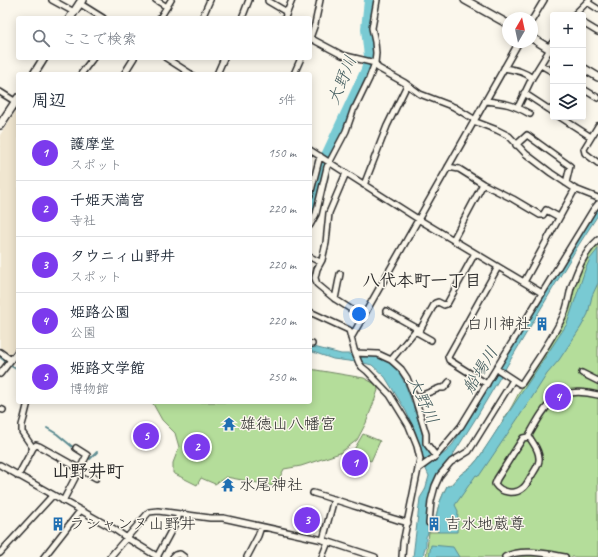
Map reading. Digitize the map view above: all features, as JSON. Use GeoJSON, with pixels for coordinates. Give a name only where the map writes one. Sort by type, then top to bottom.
{"type":"FeatureCollection","features":[{"type":"Feature","properties":{"kind":"street"},"geometry":{"type":"LineString","coordinates":[[52,0],[72,15],[80,2],[100,16]]}},
{"type":"Feature","properties":{"kind":"street"},"geometry":{"type":"LineString","coordinates":[[156,0],[167,7]]}},
{"type":"Feature","properties":{"kind":"street"},"geometry":{"type":"LineString","coordinates":[[161,16],[171,0]]}},
{"type":"Feature","properties":{"kind":"street"},"geometry":{"type":"LineString","coordinates":[[203,16],[210,0]]}},
{"type":"Feature","properties":{"kind":"street"},"geometry":{"type":"LineString","coordinates":[[243,16],[249,0]]}},
{"type":"Feature","properties":{"kind":"street"},"geometry":{"type":"LineString","coordinates":[[268,0],[284,11],[285,16]]}},
{"type":"Feature","properties":{"kind":"street"},"geometry":{"type":"LineString","coordinates":[[285,16],[292,0]]}},
{"type":"Feature","properties":{"kind":"street"},"geometry":{"type":"LineString","coordinates":[[312,28],[320,0]]}},
{"type":"Feature","properties":{"kind":"street"},"geometry":{"type":"LineString","coordinates":[[312,221],[316,214],[324,174],[346,131],[354,108],[369,79],[375,62],[376,53],[372,28],[377,0]]}},
{"type":"Feature","properties":{"kind":"street"},"geometry":{"type":"LineString","coordinates":[[465,0],[502,21]]}},
{"type":"Feature","properties":{"kind":"street"},"geometry":{"type":"LineString","coordinates":[[537,12],[544,0]]}},
{"type":"Feature","properties":{"kind":"street"},"geometry":{"type":"LineString","coordinates":[[577,12],[588,1],[598,9]]}},
{"type":"Feature","properties":{"kind":"street"},"geometry":{"type":"LineString","coordinates":[[586,25],[598,32]]}},
{"type":"Feature","properties":{"kind":"street"},"geometry":{"type":"LineString","coordinates":[[312,39],[342,55],[375,62]]}},
{"type":"Feature","properties":{"kind":"street"},"geometry":{"type":"LineString","coordinates":[[518,107],[532,78],[550,49],[538,42]]}},
{"type":"Feature","properties":{"kind":"street"},"geometry":{"type":"LineString","coordinates":[[351,338],[516,48]]}},
{"type":"Feature","properties":{"kind":"street"},"geometry":{"type":"LineString","coordinates":[[35,72],[43,60]]}},
{"type":"Feature","properties":{"kind":"street"},"geometry":{"type":"LineString","coordinates":[[82,72],[92,60]]}},
{"type":"Feature","properties":{"kind":"street"},"geometry":{"type":"LineString","coordinates":[[127,72],[133,60]]}},
{"type":"Feature","properties":{"kind":"street"},"geometry":{"type":"LineString","coordinates":[[169,60],[187,72]]}},
{"type":"Feature","properties":{"kind":"street"},"geometry":{"type":"LineString","coordinates":[[217,72],[223,60]]}},
{"type":"Feature","properties":{"kind":"street"},"geometry":{"type":"LineString","coordinates":[[295,72],[300,60]]}},
{"type":"Feature","properties":{"kind":"street"},"geometry":{"type":"LineString","coordinates":[[375,62],[378,68],[405,83],[420,94],[454,107],[476,122],[498,130],[509,136],[526,154],[551,173],[575,189],[598,198]]}},
{"type":"Feature","properties":{"kind":"street"},"geometry":{"type":"LineString","coordinates":[[541,64],[550,70]]}},
{"type":"Feature","properties":{"kind":"street"},"geometry":{"type":"LineString","coordinates":[[504,68],[518,70],[532,78]]}},
{"type":"Feature","properties":{"kind":"street"},"geometry":{"type":"LineString","coordinates":[[586,70],[598,77]]}},
{"type":"Feature","properties":{"kind":"street"},"geometry":{"type":"LineString","coordinates":[[364,185],[387,126],[406,85]]}},
{"type":"Feature","properties":{"kind":"street"},"geometry":{"type":"LineString","coordinates":[[586,91],[598,98]]}},
{"type":"Feature","properties":{"kind":"street"},"geometry":{"type":"LineString","coordinates":[[0,92],[16,100]]}},
{"type":"Feature","properties":{"kind":"street"},"geometry":{"type":"LineString","coordinates":[[524,93],[550,110]]}},
{"type":"Feature","properties":{"kind":"street"},"geometry":{"type":"LineString","coordinates":[[0,125],[16,101]]}},
{"type":"Feature","properties":{"kind":"street"},"geometry":{"type":"LineString","coordinates":[[485,101],[506,103],[518,107],[530,114]]}},
{"type":"Feature","properties":{"kind":"street"},"geometry":{"type":"LineString","coordinates":[[565,120],[591,137]]}},
{"type":"Feature","properties":{"kind":"street"},"geometry":{"type":"LineString","coordinates":[[598,127],[584,149],[585,153],[598,162]]}},
{"type":"Feature","properties":{"kind":"street"},"geometry":{"type":"LineString","coordinates":[[516,145],[527,135],[570,166],[566,183]]}},
{"type":"Feature","properties":{"kind":"street"},"geometry":{"type":"LineString","coordinates":[[312,151],[418,219],[542,293]]}},
{"type":"Feature","properties":{"kind":"street"},"geometry":{"type":"LineString","coordinates":[[312,182],[320,156]]}},
{"type":"Feature","properties":{"kind":"street"},"geometry":{"type":"LineString","coordinates":[[448,167],[459,169],[540,215],[543,215],[546,210],[560,217]]}},
{"type":"Feature","properties":{"kind":"street"},"geometry":{"type":"LineString","coordinates":[[346,173],[329,213],[327,238],[315,278],[317,284],[335,299],[363,317]]}},
{"type":"Feature","properties":{"kind":"street"},"geometry":{"type":"LineString","coordinates":[[453,240],[483,184]]}},
{"type":"Feature","properties":{"kind":"street"},"geometry":{"type":"LineString","coordinates":[[524,282],[575,189]]}},
{"type":"Feature","properties":{"kind":"street"},"geometry":{"type":"LineString","coordinates":[[418,469],[436,456],[461,426],[598,204]]}},
{"type":"Feature","properties":{"kind":"street"},"geometry":{"type":"LineString","coordinates":[[497,368],[520,384],[522,383],[552,337],[565,311],[581,264],[591,246],[598,240]]}},
{"type":"Feature","properties":{"kind":"street"},"geometry":{"type":"LineString","coordinates":[[391,360],[418,331],[435,303],[438,302],[444,305],[447,304],[475,253]]}},
{"type":"Feature","properties":{"kind":"street"},"geometry":{"type":"LineString","coordinates":[[312,258],[320,262]]}},
{"type":"Feature","properties":{"kind":"street"},"geometry":{"type":"LineString","coordinates":[[487,384],[449,360],[448,356],[498,267]]}},
{"type":"Feature","properties":{"kind":"street"},"geometry":{"type":"LineString","coordinates":[[335,299],[340,274]]}},
{"type":"Feature","properties":{"kind":"street"},"geometry":{"type":"LineString","coordinates":[[386,311],[431,340]]}},
{"type":"Feature","properties":{"kind":"street"},"geometry":{"type":"LineString","coordinates":[[312,313],[349,330],[359,363],[390,395],[409,426],[417,446],[420,459],[403,543],[402,557]]}},
{"type":"Feature","properties":{"kind":"street"},"geometry":{"type":"LineString","coordinates":[[0,352],[9,362]]}},
{"type":"Feature","properties":{"kind":"street"},"geometry":{"type":"LineString","coordinates":[[0,374],[16,353]]}},
{"type":"Feature","properties":{"kind":"street"},"geometry":{"type":"LineString","coordinates":[[355,353],[375,353],[391,360],[401,369],[407,378],[414,398],[426,434],[426,443],[436,456]]}},
{"type":"Feature","properties":{"kind":"street"},"geometry":{"type":"LineString","coordinates":[[582,373],[598,381]]}},
{"type":"Feature","properties":{"kind":"street"},"geometry":{"type":"LineString","coordinates":[[429,523],[431,501],[440,475],[451,462],[469,451],[514,380]]}},
{"type":"Feature","properties":{"kind":"street"},"geometry":{"type":"LineString","coordinates":[[414,398],[440,388],[444,388],[448,382]]}},
{"type":"Feature","properties":{"kind":"street"},"geometry":{"type":"LineString","coordinates":[[528,437],[538,450],[540,459],[538,465],[523,488],[516,492],[502,490],[496,487],[495,484],[497,478],[523,438],[528,437],[542,412],[555,399],[565,393],[572,392],[598,395]]}},
{"type":"Feature","properties":{"kind":"street"},"geometry":{"type":"LineString","coordinates":[[28,404],[22,425],[22,432],[33,448]]}},
{"type":"Feature","properties":{"kind":"street"},"geometry":{"type":"LineString","coordinates":[[18,476],[36,445],[96,478]]}},
{"type":"Feature","properties":{"kind":"street"},"geometry":{"type":"LineString","coordinates":[[63,501],[86,456],[76,448]]}},
{"type":"Feature","properties":{"kind":"street"},"geometry":{"type":"LineString","coordinates":[[0,465],[114,529],[158,557],[178,518],[178,514]]}},
{"type":"Feature","properties":{"kind":"street"},"geometry":{"type":"LineString","coordinates":[[313,493],[408,523]]}},
{"type":"Feature","properties":{"kind":"street"},"geometry":{"type":"LineString","coordinates":[[0,553],[52,495]]}},
{"type":"Feature","properties":{"kind":"street"},"geometry":{"type":"LineString","coordinates":[[322,557],[334,499]]}},
{"type":"Feature","properties":{"kind":"street"},"geometry":{"type":"LineString","coordinates":[[44,557],[80,511]]}},
{"type":"Feature","properties":{"kind":"street"},"geometry":{"type":"LineString","coordinates":[[110,557],[149,512],[158,511],[210,518],[222,518],[325,541],[375,557]]}},
{"type":"Feature","properties":{"kind":"street"},"geometry":{"type":"LineString","coordinates":[[247,557],[261,527]]}},
{"type":"Feature","properties":{"kind":"street"},"geometry":{"type":"LineString","coordinates":[[505,557],[509,554],[527,552],[566,557]]}},
{"type":"Feature","properties":{"kind":"street"},"geometry":{"type":"LineString","coordinates":[[173,557],[180,554],[184,557]]}},
{"type":"Feature","properties":{"kind":"shaded area"},"geometry":{"type":"Polygon","coordinates":[[[16,111],[16,346],[10,354],[0,347],[0,135],[16,111]]]}},
{"type":"Feature","properties":{"kind":"green space"},"geometry":{"type":"Polygon","coordinates":[[[598,242],[598,557],[426,557],[429,532],[438,532],[438,519],[436,517],[440,501],[447,486],[450,486],[460,475],[472,466],[491,440],[534,368],[569,303],[584,260],[598,242]]]}},
{"type":"Feature","properties":{"kind":"green space"},"geometry":{"type":"Polygon","coordinates":[[[312,369],[364,378],[377,385],[378,390],[366,423],[357,440],[340,453],[301,466],[284,469],[274,486],[226,477],[215,484],[201,478],[197,485],[173,473],[173,463],[179,447],[175,433],[162,420],[153,404],[312,404],[312,369]]]}},
{"type":"Feature","properties":{"kind":"green space"},"geometry":{"type":"Polygon","coordinates":[[[363,434],[380,441],[371,461],[352,453],[363,434]]]}},
{"type":"Feature","properties":{"kind":"water"},"geometry":{"type":"Polygon","coordinates":[[[598,208],[598,215],[476,418],[451,458],[437,477],[428,517],[428,533],[423,557],[413,557],[420,498],[425,490],[429,476],[425,467],[416,433],[406,411],[385,377],[372,365],[333,359],[312,352],[312,347],[341,354],[380,356],[396,368],[407,389],[426,447],[436,459],[446,452],[453,444],[598,208]]]}},
{"type":"Feature","properties":{"kind":"water"},"geometry":{"type":"Polygon","coordinates":[[[598,249],[598,283],[592,296],[588,314],[581,327],[559,360],[547,374],[479,476],[476,475],[455,505],[458,511],[457,532],[438,532],[438,519],[436,517],[440,501],[447,486],[450,486],[478,459],[567,324],[585,270],[590,259],[598,249]]]}},
{"type":"Feature","properties":{"kind":"water"},"geometry":{"type":"Polygon","coordinates":[[[431,545],[453,547],[459,557],[429,557],[431,545]]]}},
{"type":"Feature","properties":{"kind":"waterway","name":"大野川"},"geometry":{"type":"LineString","coordinates":[[312,205],[324,162],[367,70],[370,56],[367,29],[370,0]]}},
{"type":"Feature","properties":{"kind":"waterway"},"geometry":{"type":"LineString","coordinates":[[0,357],[16,369]]}},
{"type":"Feature","properties":{"kind":"waterway"},"geometry":{"type":"LineString","coordinates":[[47,428],[75,449]]}},
{"type":"Feature","properties":{"kind":"waterway"},"geometry":{"type":"LineString","coordinates":[[87,457],[90,459],[97,452]]}},
{"type":"Feature","properties":{"kind":"place","name":"白川神社"},"geometry":{"type":"Point","coordinates":[542,324]}},
{"type":"Feature","properties":{"kind":"place","name":"姫路公園"},"geometry":{"type":"Point","coordinates":[558,397]}},
{"type":"Feature","properties":{"kind":"place","name":"雄徳山八幡宮"},"geometry":{"type":"Point","coordinates":[229,424]}},
{"type":"Feature","properties":{"kind":"place","name":"姫路文学館"},"geometry":{"type":"Point","coordinates":[146,436]}},
{"type":"Feature","properties":{"kind":"place","name":"千姫天満宮"},"geometry":{"type":"Point","coordinates":[197,447]}},
{"type":"Feature","properties":{"kind":"place","name":"護摩堂"},"geometry":{"type":"Point","coordinates":[355,463]}},
{"type":"Feature","properties":{"kind":"place","name":"水尾神社"},"geometry":{"type":"Point","coordinates":[228,485]}},
{"type":"Feature","properties":{"kind":"place","name":"タウニィ山野井"},"geometry":{"type":"Point","coordinates":[307,520]}},
{"type":"Feature","properties":{"kind":"place","name":"ラシャンヌ山野井"},"geometry":{"type":"Point","coordinates":[58,524]}},
{"type":"Feature","properties":{"kind":"place","name":"吉水地蔵尊"},"geometry":{"type":"Point","coordinates":[434,524]}},
{"type":"Feature","properties":{"kind":"district","name":"八代本町一丁目"},"geometry":{"type":"Point","coordinates":[422,280]}},
{"type":"Feature","properties":{"kind":"district","name":"山野井町"},"geometry":{"type":"Point","coordinates":[88,471]}},
{"type":"Feature","properties":{"kind":"water label","name":"船場川"},"geometry":{"type":"Point","coordinates":[480,370]}}]}
